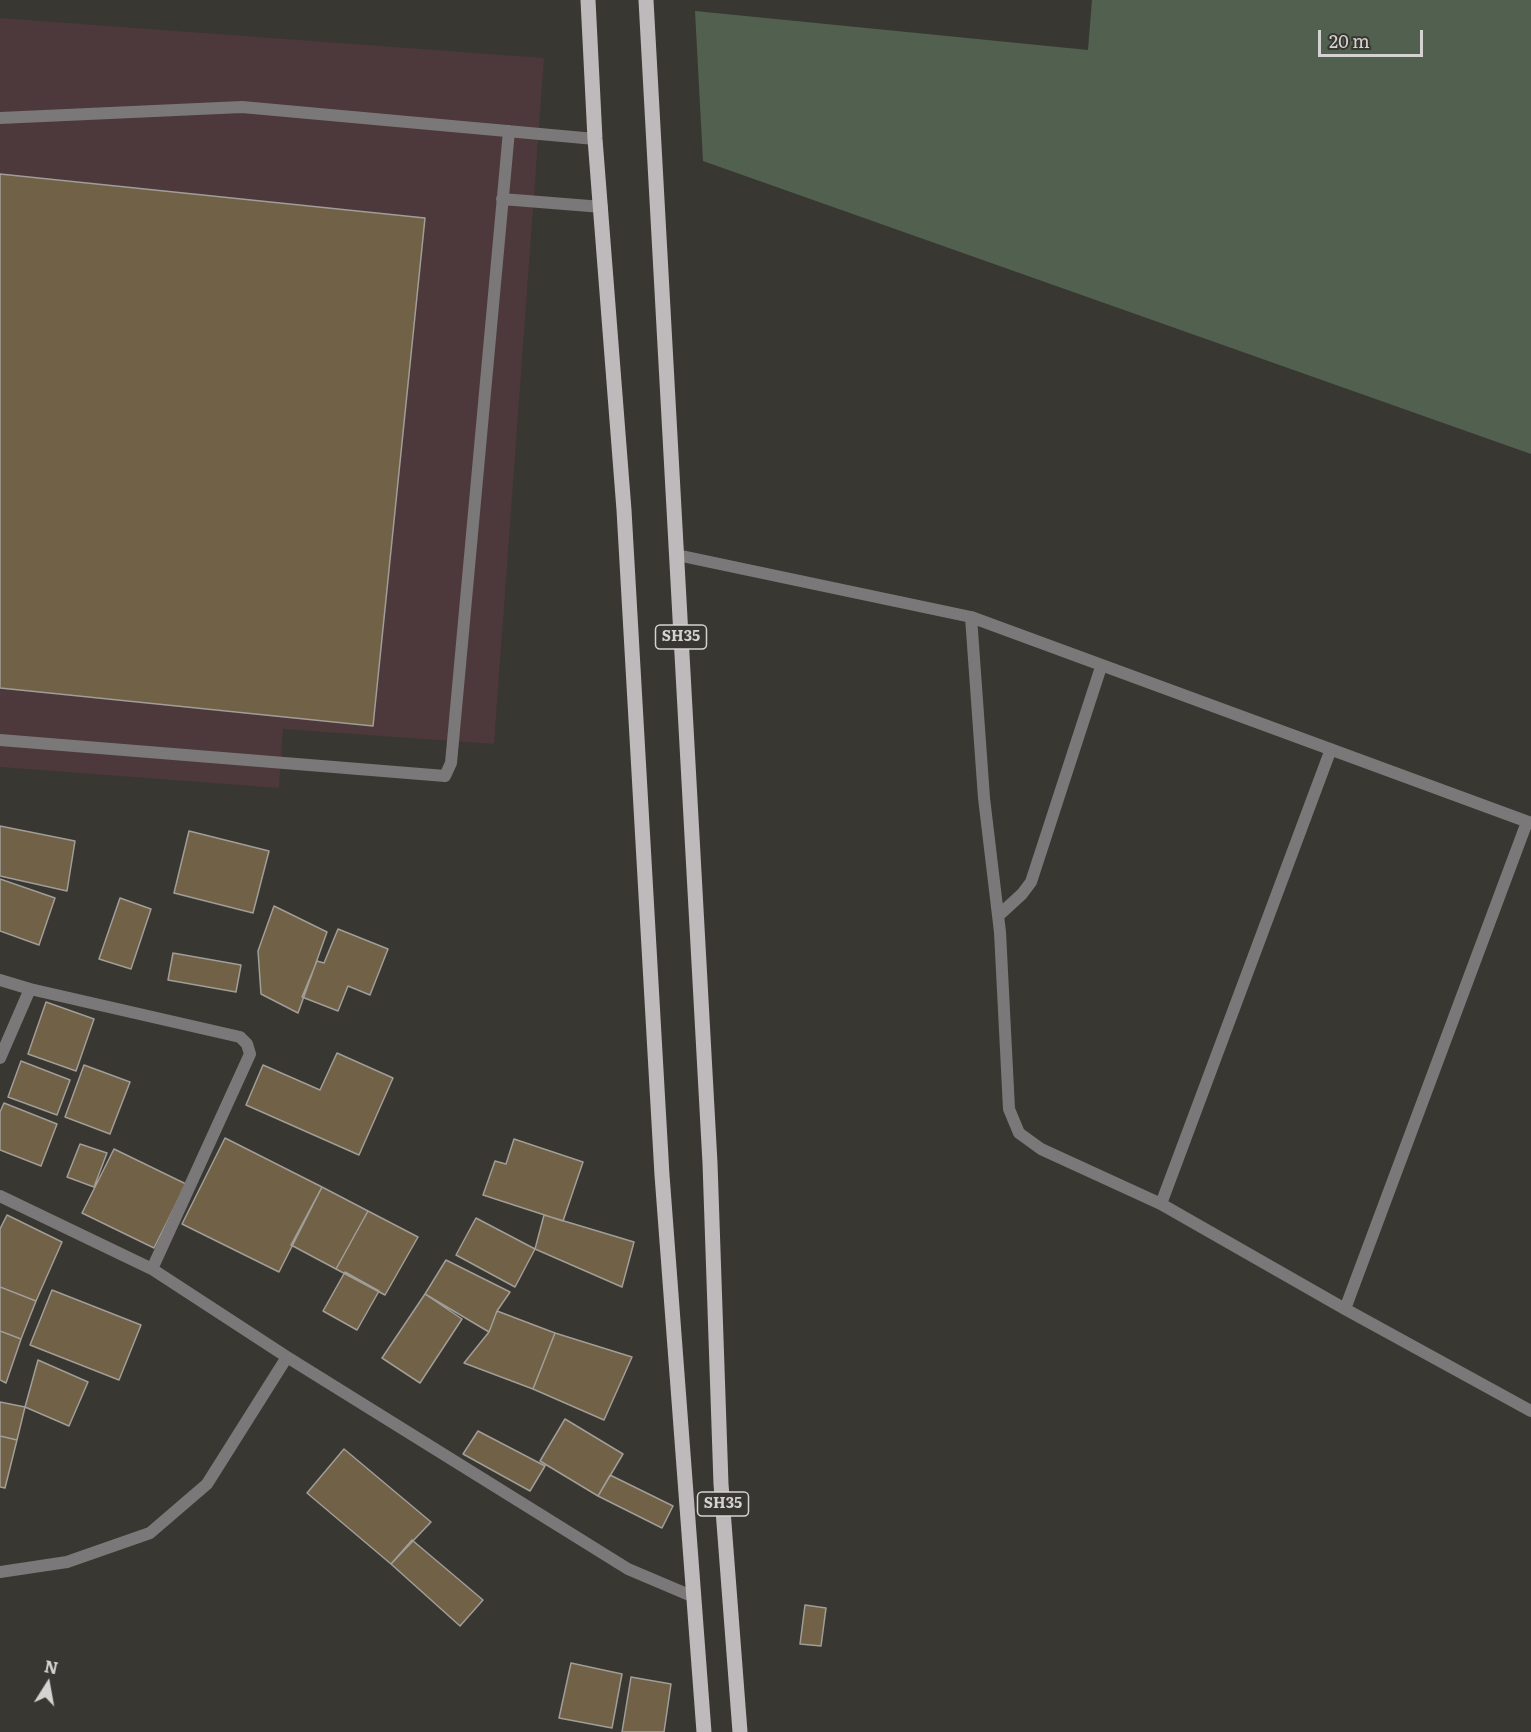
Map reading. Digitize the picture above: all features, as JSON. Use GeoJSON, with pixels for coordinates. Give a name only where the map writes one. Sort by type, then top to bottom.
{"type":"FeatureCollection","features":[{"type":"Feature","properties":{"kind":"main road","name":"SH35"},"geometry":{"type":"LineString","coordinates":[[588,0],[595,139],[625,521],[662,1175],[694,1597]]}},
{"type":"Feature","properties":{"kind":"main road","name":"SH35"},"geometry":{"type":"LineString","coordinates":[[646,0],[710,1163],[721,1484],[740,1732]]}},
{"type":"Feature","properties":{"kind":"main road"},"geometry":{"type":"LineString","coordinates":[[694,1597],[704,1732]]}},
{"type":"Feature","properties":{"kind":"street"},"geometry":{"type":"LineString","coordinates":[[0,118],[242,107],[595,139]]}},
{"type":"Feature","properties":{"kind":"street"},"geometry":{"type":"LineString","coordinates":[[0,740],[445,776],[451,763],[509,131]]}},
{"type":"Feature","properties":{"kind":"street"},"geometry":{"type":"LineString","coordinates":[[502,199],[602,207]]}},
{"type":"Feature","properties":{"kind":"street"},"geometry":{"type":"LineString","coordinates":[[677,555],[971,617],[1101,667],[1529,823],[1345,1309]]}},
{"type":"Feature","properties":{"kind":"street"},"geometry":{"type":"LineString","coordinates":[[971,617],[984,798],[998,916],[1009,1109],[1019,1133],[1041,1149],[1161,1204],[1531,1411]]}},
{"type":"Feature","properties":{"kind":"street"},"geometry":{"type":"LineString","coordinates":[[998,916],[1022,894],[1031,882],[1101,667]]}},
{"type":"Feature","properties":{"kind":"street"},"geometry":{"type":"LineString","coordinates":[[1161,1204],[1331,749]]}},
{"type":"Feature","properties":{"kind":"street"},"geometry":{"type":"LineString","coordinates":[[0,980],[30,989],[240,1037],[247,1044],[250,1054],[152,1269]]}},
{"type":"Feature","properties":{"kind":"street"},"geometry":{"type":"LineString","coordinates":[[0,1058],[30,989]]}},
{"type":"Feature","properties":{"kind":"street"},"geometry":{"type":"LineString","coordinates":[[0,1196],[152,1269],[287,1357],[628,1569],[694,1597]]}},
{"type":"Feature","properties":{"kind":"street"},"geometry":{"type":"LineString","coordinates":[[0,1572],[67,1562],[150,1533],[207,1484],[287,1357]]}},
{"type":"Feature","properties":{"kind":"shaded area"},"geometry":{"type":"Polygon","coordinates":[[[0,18],[544,58],[494,744],[283,729],[279,788],[0,767],[0,18]]]}},
{"type":"Feature","properties":{"kind":"green space"},"geometry":{"type":"Polygon","coordinates":[[[1092,0],[1531,0],[1531,454],[703,161],[695,11],[1088,50],[1092,0]]]}},
{"type":"Feature","properties":{"kind":"building"},"geometry":{"type":"Polygon","coordinates":[[[0,174],[425,218],[373,726],[0,688],[0,174]]]}},
{"type":"Feature","properties":{"kind":"building"},"geometry":{"type":"Polygon","coordinates":[[[0,826],[75,841],[67,891],[0,876],[0,826]]]}},
{"type":"Feature","properties":{"kind":"building"},"geometry":{"type":"Polygon","coordinates":[[[189,831],[269,851],[253,913],[174,893],[189,831]]]}},
{"type":"Feature","properties":{"kind":"building"},"geometry":{"type":"Polygon","coordinates":[[[0,879],[55,898],[39,945],[0,931],[0,879]]]}},
{"type":"Feature","properties":{"kind":"building"},"geometry":{"type":"Polygon","coordinates":[[[120,898],[151,909],[131,969],[99,959],[120,898]]]}},
{"type":"Feature","properties":{"kind":"building"},"geometry":{"type":"Polygon","coordinates":[[[274,906],[327,932],[298,1013],[261,994],[258,951],[274,906]]]}},
{"type":"Feature","properties":{"kind":"building"},"geometry":{"type":"Polygon","coordinates":[[[338,929],[388,949],[370,995],[348,986],[338,1011],[302,997],[317,961],[324,963],[338,929]]]}},
{"type":"Feature","properties":{"kind":"building"},"geometry":{"type":"Polygon","coordinates":[[[173,953],[241,965],[236,992],[168,980],[173,953]]]}},
{"type":"Feature","properties":{"kind":"building"},"geometry":{"type":"Polygon","coordinates":[[[46,1002],[94,1019],[76,1071],[28,1054],[46,1002]]]}},
{"type":"Feature","properties":{"kind":"building"},"geometry":{"type":"Polygon","coordinates":[[[337,1053],[393,1078],[359,1155],[246,1105],[263,1065],[320,1090],[337,1053]]]}},
{"type":"Feature","properties":{"kind":"building"},"geometry":{"type":"Polygon","coordinates":[[[21,1061],[70,1080],[57,1115],[8,1097],[21,1061]]]}},
{"type":"Feature","properties":{"kind":"building"},"geometry":{"type":"Polygon","coordinates":[[[84,1065],[130,1082],[110,1134],[65,1117],[84,1065]]]}},
{"type":"Feature","properties":{"kind":"building"},"geometry":{"type":"Polygon","coordinates":[[[4,1103],[57,1124],[41,1166],[0,1150],[0,1112],[4,1103]]]}},
{"type":"Feature","properties":{"kind":"building"},"geometry":{"type":"Polygon","coordinates":[[[225,1138],[322,1187],[279,1272],[182,1224],[225,1138]]]}},
{"type":"Feature","properties":{"kind":"building"},"geometry":{"type":"Polygon","coordinates":[[[514,1139],[583,1162],[563,1221],[483,1195],[495,1161],[506,1164],[514,1139]]]}},
{"type":"Feature","properties":{"kind":"building"},"geometry":{"type":"Polygon","coordinates":[[[80,1144],[107,1153],[94,1187],[67,1177],[80,1144]]]}},
{"type":"Feature","properties":{"kind":"building"},"geometry":{"type":"Polygon","coordinates":[[[114,1149],[186,1184],[154,1248],[82,1213],[114,1149]]]}},
{"type":"Feature","properties":{"kind":"building"},"geometry":{"type":"Polygon","coordinates":[[[322,1187],[368,1211],[336,1269],[291,1245],[322,1187]]]}},
{"type":"Feature","properties":{"kind":"building"},"geometry":{"type":"Polygon","coordinates":[[[368,1211],[418,1237],[385,1295],[336,1269],[368,1211]]]}},
{"type":"Feature","properties":{"kind":"building"},"geometry":{"type":"Polygon","coordinates":[[[7,1215],[62,1242],[36,1301],[0,1287],[0,1229],[7,1215]]]}},
{"type":"Feature","properties":{"kind":"building"},"geometry":{"type":"Polygon","coordinates":[[[544,1215],[634,1242],[622,1287],[535,1249],[544,1215]]]}},
{"type":"Feature","properties":{"kind":"building"},"geometry":{"type":"Polygon","coordinates":[[[476,1218],[535,1249],[515,1287],[456,1255],[476,1218]]]}},
{"type":"Feature","properties":{"kind":"building"},"geometry":{"type":"Polygon","coordinates":[[[446,1260],[510,1292],[497,1311],[489,1332],[425,1294],[446,1260]]]}},
{"type":"Feature","properties":{"kind":"building"},"geometry":{"type":"Polygon","coordinates":[[[345,1272],[379,1291],[357,1330],[323,1311],[345,1272]]]}},
{"type":"Feature","properties":{"kind":"building"},"geometry":{"type":"Polygon","coordinates":[[[0,1287],[36,1301],[21,1339],[0,1331],[0,1287]]]}},
{"type":"Feature","properties":{"kind":"building"},"geometry":{"type":"Polygon","coordinates":[[[52,1290],[141,1325],[119,1380],[30,1345],[52,1290]]]}},
{"type":"Feature","properties":{"kind":"building"},"geometry":{"type":"Polygon","coordinates":[[[425,1294],[462,1319],[420,1383],[382,1358],[425,1294]]]}},
{"type":"Feature","properties":{"kind":"building"},"geometry":{"type":"Polygon","coordinates":[[[497,1311],[555,1333],[533,1389],[464,1363],[489,1332],[497,1311]]]}},
{"type":"Feature","properties":{"kind":"building"},"geometry":{"type":"Polygon","coordinates":[[[0,1331],[21,1339],[6,1383],[0,1380],[0,1331]]]}},
{"type":"Feature","properties":{"kind":"building"},"geometry":{"type":"Polygon","coordinates":[[[555,1333],[632,1357],[604,1420],[533,1389],[555,1333]]]}},
{"type":"Feature","properties":{"kind":"building"},"geometry":{"type":"Polygon","coordinates":[[[38,1360],[88,1382],[69,1426],[25,1407],[38,1360]]]}},
{"type":"Feature","properties":{"kind":"building"},"geometry":{"type":"Polygon","coordinates":[[[0,1402],[25,1407],[17,1440],[0,1436],[0,1402]]]}},
{"type":"Feature","properties":{"kind":"building"},"geometry":{"type":"Polygon","coordinates":[[[565,1419],[623,1454],[598,1496],[540,1461],[565,1419]]]}},
{"type":"Feature","properties":{"kind":"building"},"geometry":{"type":"Polygon","coordinates":[[[478,1431],[545,1466],[530,1491],[463,1454],[478,1431]]]}},
{"type":"Feature","properties":{"kind":"building"},"geometry":{"type":"Polygon","coordinates":[[[0,1436],[17,1440],[5,1488],[0,1487],[0,1436]]]}},
{"type":"Feature","properties":{"kind":"building"},"geometry":{"type":"Polygon","coordinates":[[[344,1449],[431,1522],[391,1564],[307,1493],[344,1449]]]}},
{"type":"Feature","properties":{"kind":"building"},"geometry":{"type":"Polygon","coordinates":[[[610,1475],[673,1506],[662,1528],[598,1496],[610,1475]]]}},
{"type":"Feature","properties":{"kind":"building"},"geometry":{"type":"Polygon","coordinates":[[[412,1540],[483,1600],[460,1626],[391,1564],[412,1540]]]}},
{"type":"Feature","properties":{"kind":"building"},"geometry":{"type":"Polygon","coordinates":[[[805,1605],[826,1608],[821,1646],[800,1644],[805,1605]]]}},
{"type":"Feature","properties":{"kind":"building"},"geometry":{"type":"Polygon","coordinates":[[[571,1663],[622,1674],[612,1728],[559,1718],[571,1663]]]}},
{"type":"Feature","properties":{"kind":"building"},"geometry":{"type":"Polygon","coordinates":[[[631,1677],[671,1684],[664,1732],[622,1732],[631,1677]]]}}]}
